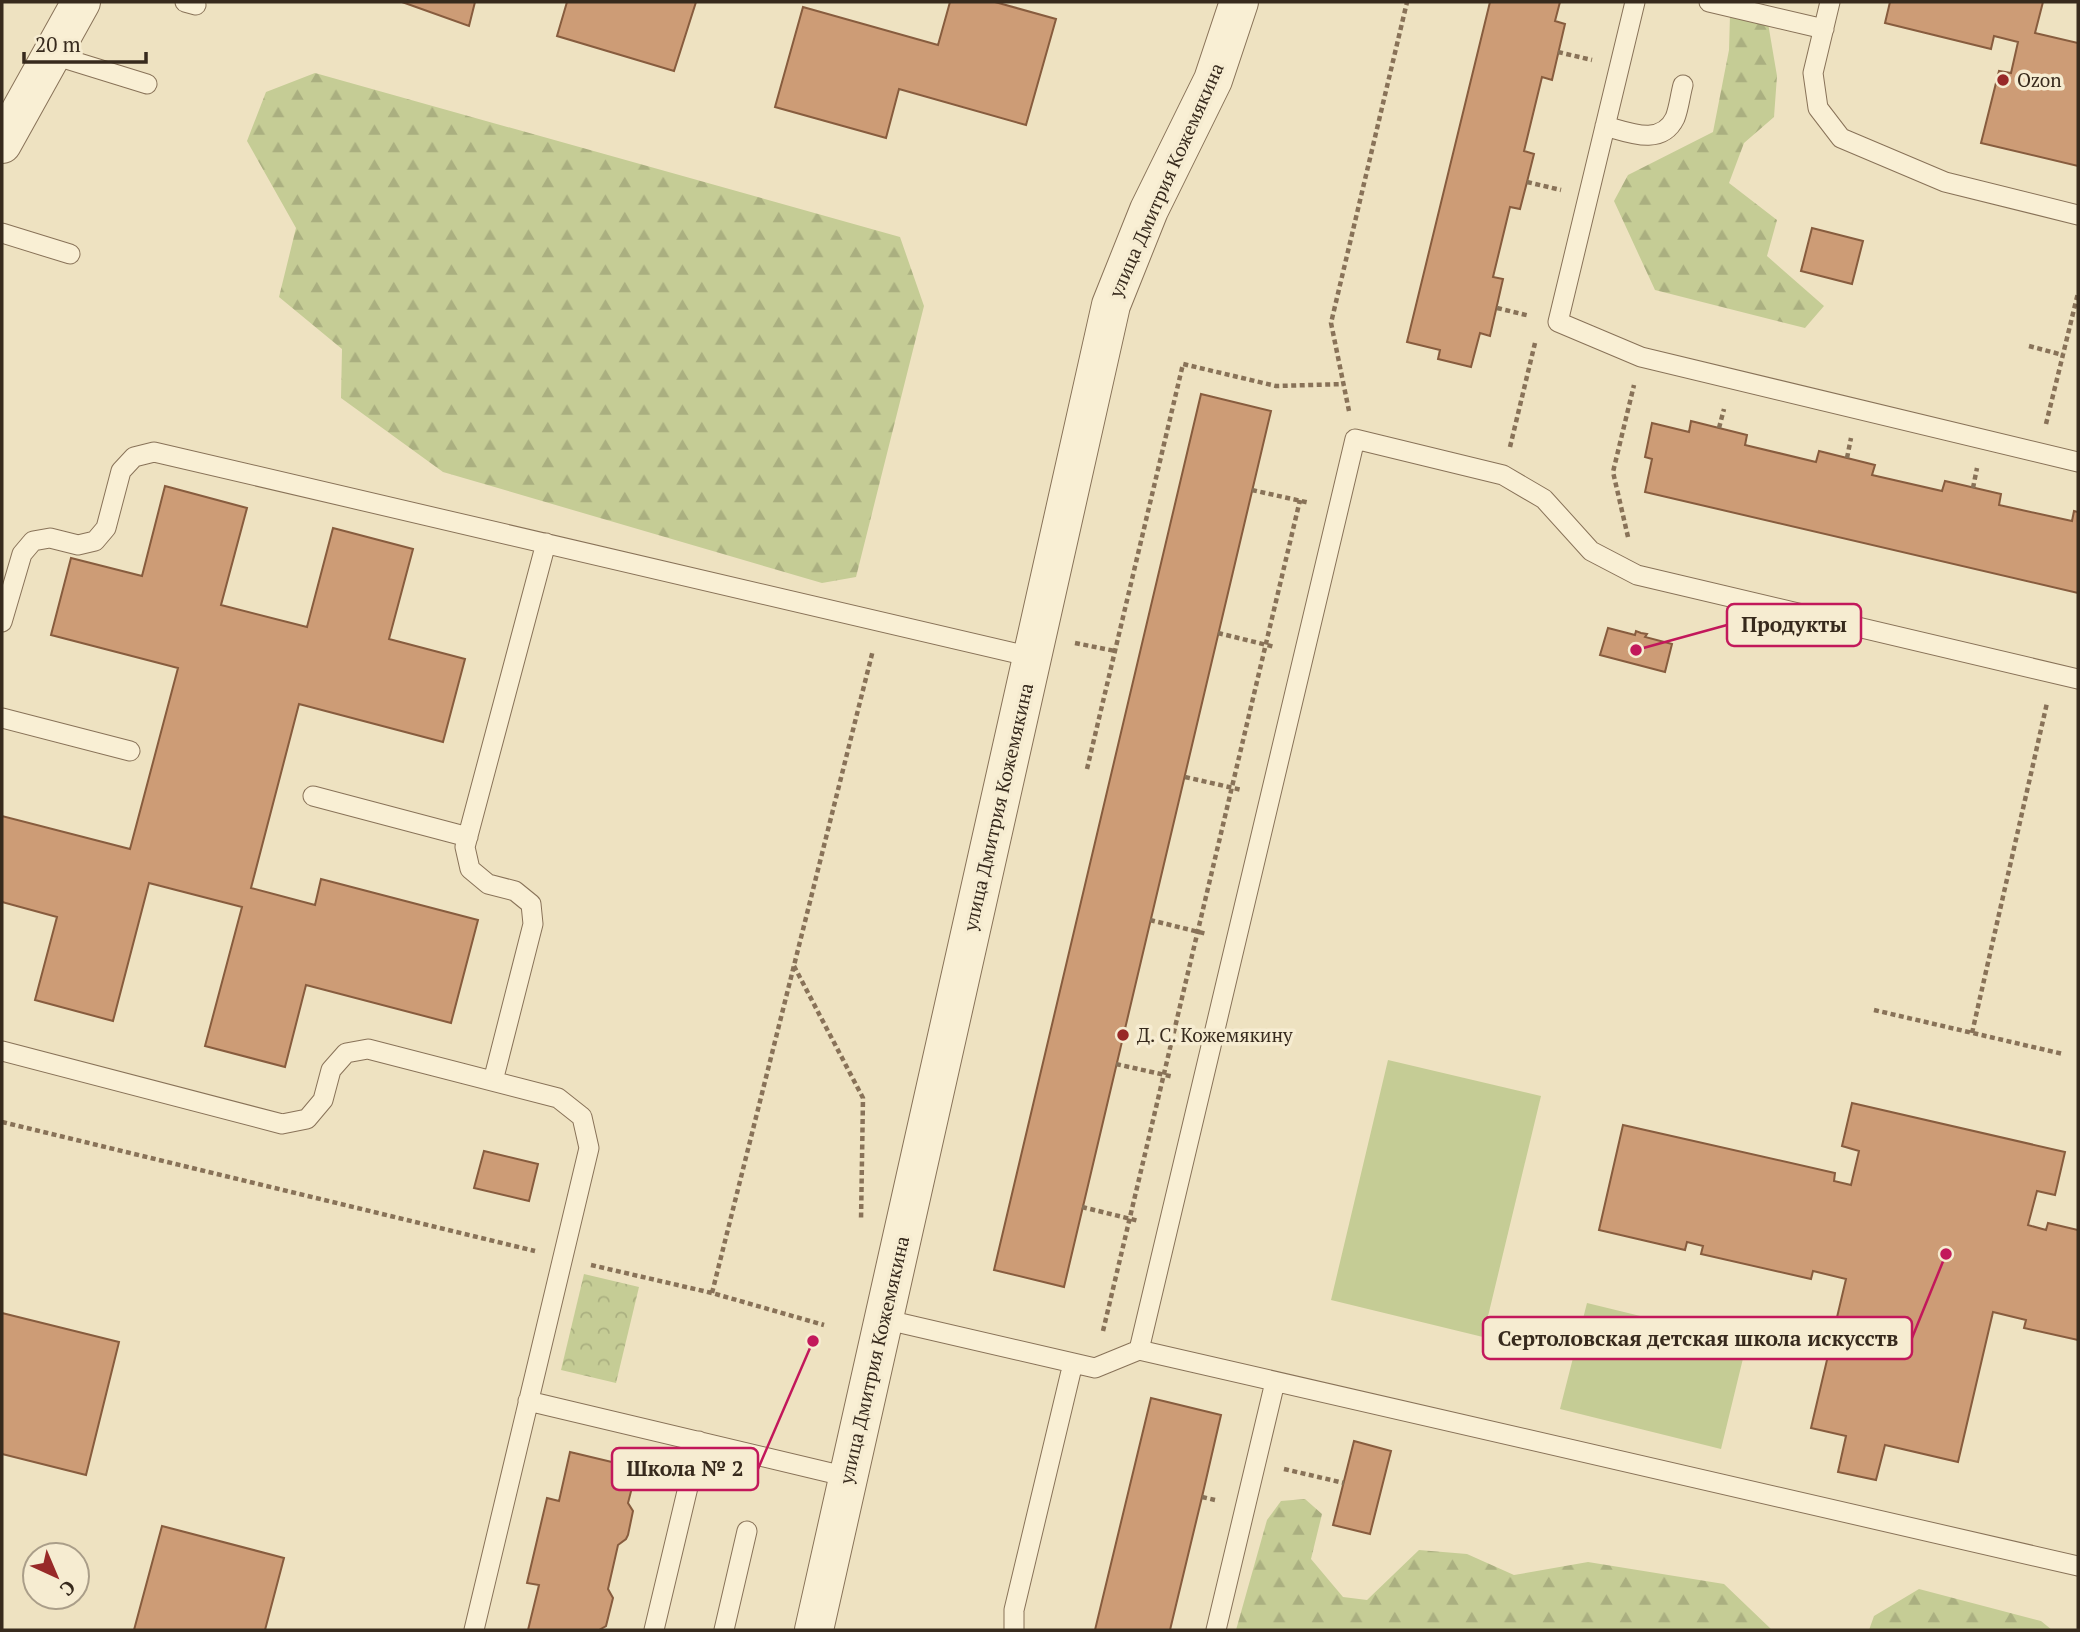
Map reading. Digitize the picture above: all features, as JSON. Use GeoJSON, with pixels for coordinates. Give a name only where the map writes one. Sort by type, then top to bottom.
{"type":"FeatureCollection","features":[{"type":"Feature","properties":{"kind":"street"},"geometry":{"type":"LineString","coordinates":[[2,144],[81,2]]}},
{"type":"Feature","properties":{"kind":"street","name":"улица Дмитрия Кожемякина"},"geometry":{"type":"LineString","coordinates":[[814,1630],[1111,305],[1149,210],[1213,80],[1239,2]]}},
{"type":"Feature","properties":{"kind":"lane"},"geometry":{"type":"LineString","coordinates":[[1635,2],[1558,322],[1641,357],[2078,462]]}},
{"type":"Feature","properties":{"kind":"lane"},"geometry":{"type":"LineString","coordinates":[[1709,2],[1824,29]]}},
{"type":"Feature","properties":{"kind":"lane"},"geometry":{"type":"LineString","coordinates":[[1830,2],[1813,73],[1818,108],[1841,138],[1945,182],[2078,215]]}},
{"type":"Feature","properties":{"kind":"lane"},"geometry":{"type":"LineString","coordinates":[[50,54],[147,84]]}},
{"type":"Feature","properties":{"kind":"lane"},"geometry":{"type":"LineString","coordinates":[[1605,126],[1646,137],[1663,133],[1674,119],[1683,85]]}},
{"type":"Feature","properties":{"kind":"lane"},"geometry":{"type":"LineString","coordinates":[[2,233],[70,254]]}},
{"type":"Feature","properties":{"kind":"lane"},"geometry":{"type":"LineString","coordinates":[[1139,1350],[1355,439],[1503,475],[1544,499],[1591,551],[1637,575],[2078,679]]}},
{"type":"Feature","properties":{"kind":"lane"},"geometry":{"type":"LineString","coordinates":[[2,622],[22,554],[33,541],[50,537],[78,545],[94,541],[106,528],[121,471],[135,457],[154,452],[1032,657]]}},
{"type":"Feature","properties":{"kind":"lane"},"geometry":{"type":"LineString","coordinates":[[492,1081],[533,924],[531,904],[514,891],[488,884],[470,869],[465,847],[545,543]]}},
{"type":"Feature","properties":{"kind":"lane"},"geometry":{"type":"LineString","coordinates":[[2,718],[130,751]]}},
{"type":"Feature","properties":{"kind":"lane"},"geometry":{"type":"LineString","coordinates":[[313,796],[468,837]]}},
{"type":"Feature","properties":{"kind":"lane"},"geometry":{"type":"LineString","coordinates":[[2,1051],[282,1124],[307,1119],[323,1100],[331,1070],[346,1054],[368,1049],[558,1098],[582,1117],[589,1148],[474,1630]]}},
{"type":"Feature","properties":{"kind":"lane"},"geometry":{"type":"LineString","coordinates":[[883,1319],[1095,1368],[1139,1350],[2078,1566]]}},
{"type":"Feature","properties":{"kind":"lane"},"geometry":{"type":"LineString","coordinates":[[1014,1630],[1014,1610],[1073,1363]]}},
{"type":"Feature","properties":{"kind":"lane"},"geometry":{"type":"LineString","coordinates":[[1216,1630],[1275,1382]]}},
{"type":"Feature","properties":{"kind":"lane"},"geometry":{"type":"LineString","coordinates":[[528,1401],[848,1477]]}},
{"type":"Feature","properties":{"kind":"lane"},"geometry":{"type":"LineString","coordinates":[[654,1630],[699,1441]]}},
{"type":"Feature","properties":{"kind":"lane"},"geometry":{"type":"LineString","coordinates":[[724,1630],[747,1531]]}},
{"type":"Feature","properties":{"kind":"path"},"geometry":{"type":"LineString","coordinates":[[1355,439],[1331,323],[1407,2]]}},
{"type":"Feature","properties":{"kind":"path"},"geometry":{"type":"LineString","coordinates":[[2040,453],[2078,293]]}},
{"type":"Feature","properties":{"kind":"path"},"geometry":{"type":"LineString","coordinates":[[1503,475],[1538,331]]}},
{"type":"Feature","properties":{"kind":"path"},"geometry":{"type":"LineString","coordinates":[[2029,346],[2063,355]]}},
{"type":"Feature","properties":{"kind":"path"},"geometry":{"type":"LineString","coordinates":[[1628,537],[1613,472],[1641,357]]}},
{"type":"Feature","properties":{"kind":"path"},"geometry":{"type":"LineString","coordinates":[[1087,769],[1183,364],[1276,386],[1343,384]]}},
{"type":"Feature","properties":{"kind":"path"},"geometry":{"type":"LineString","coordinates":[[1252,490],[1338,509]]}},
{"type":"Feature","properties":{"kind":"path"},"geometry":{"type":"LineString","coordinates":[[1095,1368],[1300,500]]}},
{"type":"Feature","properties":{"kind":"path"},"geometry":{"type":"LineString","coordinates":[[712,1293],[881,622]]}},
{"type":"Feature","properties":{"kind":"path"},"geometry":{"type":"LineString","coordinates":[[1218,633],[1304,653]]}},
{"type":"Feature","properties":{"kind":"path"},"geometry":{"type":"LineString","coordinates":[[1067,641],[1115,651]]}},
{"type":"Feature","properties":{"kind":"path"},"geometry":{"type":"LineString","coordinates":[[1972,1033],[2054,673]]}},
{"type":"Feature","properties":{"kind":"path"},"geometry":{"type":"LineString","coordinates":[[1185,777],[1270,797]]}},
{"type":"Feature","properties":{"kind":"path"},"geometry":{"type":"LineString","coordinates":[[1150,920],[1237,941]]}},
{"type":"Feature","properties":{"kind":"path"},"geometry":{"type":"LineString","coordinates":[[794,965],[863,1098],[862,1216],[859,1229]]}},
{"type":"Feature","properties":{"kind":"path"},"geometry":{"type":"LineString","coordinates":[[1874,1010],[2063,1054]]}},
{"type":"Feature","properties":{"kind":"path"},"geometry":{"type":"LineString","coordinates":[[1116,1064],[1202,1084]]}},
{"type":"Feature","properties":{"kind":"path"},"geometry":{"type":"LineString","coordinates":[[2,1122],[712,1293],[824,1325]]}},
{"type":"Feature","properties":{"kind":"path"},"geometry":{"type":"LineString","coordinates":[[1082,1207],[1168,1228]]}},
{"type":"Feature","properties":{"kind":"path"},"geometry":{"type":"LineString","coordinates":[[1256,1462],[1344,1483]]}},
{"type":"Feature","properties":{"kind":"green space"},"geometry":{"type":"Polygon","coordinates":[[[1730,15],[1768,23],[1777,76],[1774,117],[1744,143],[1729,183],[1777,220],[1767,256],[1824,306],[1805,328],[1655,290],[1614,201],[1628,175],[1713,132],[1729,50],[1730,15]]]}},
{"type":"Feature","properties":{"kind":"green space"},"geometry":{"type":"Polygon","coordinates":[[[315,73],[900,237],[924,306],[856,577],[822,583],[443,472],[341,398],[342,349],[279,297],[296,228],[247,141],[266,92],[315,73]]]}},
{"type":"Feature","properties":{"kind":"green space"},"geometry":{"type":"Polygon","coordinates":[[[1388,1060],[1541,1096],[1483,1337],[1331,1300],[1388,1060]]]}},
{"type":"Feature","properties":{"kind":"green space"},"geometry":{"type":"Polygon","coordinates":[[[584,1274],[639,1287],[616,1383],[561,1370],[584,1274]]]}},
{"type":"Feature","properties":{"kind":"green space"},"geometry":{"type":"Polygon","coordinates":[[[1587,1303],[1747,1342],[1721,1449],[1560,1409],[1587,1303]]]}},
{"type":"Feature","properties":{"kind":"green space"},"geometry":{"type":"Polygon","coordinates":[[[1305,1499],[1322,1514],[1311,1559],[1343,1597],[1367,1600],[1419,1550],[1467,1554],[1514,1575],[1588,1562],[1724,1584],[1772,1630],[1236,1630],[1267,1520],[1281,1501],[1305,1499]]]}},
{"type":"Feature","properties":{"kind":"green space"},"geometry":{"type":"Polygon","coordinates":[[[1919,1589],[2041,1621],[2052,1630],[1869,1630],[1874,1616],[1919,1589]]]}},
{"type":"Feature","properties":{"kind":"building"},"geometry":{"type":"Polygon","coordinates":[[[402,2],[475,2],[469,26],[402,2]]]}},
{"type":"Feature","properties":{"kind":"building"},"geometry":{"type":"Polygon","coordinates":[[[567,2],[696,2],[674,71],[557,36],[567,2]]]}},
{"type":"Feature","properties":{"kind":"building"},"geometry":{"type":"Polygon","coordinates":[[[950,2],[995,2],[1056,19],[1026,125],[899,89],[886,138],[775,107],[803,7],[938,45],[950,2]]]}},
{"type":"Feature","properties":{"kind":"building"},"geometry":{"type":"Polygon","coordinates":[[[1490,2],[1560,2],[1555,21],[1565,24],[1552,80],[1542,77],[1524,151],[1534,154],[1520,209],[1510,207],[1493,277],[1503,279],[1490,336],[1480,333],[1471,367],[1438,359],[1440,350],[1407,342],[1490,2]]]}},
{"type":"Feature","properties":{"kind":"building"},"geometry":{"type":"Polygon","coordinates":[[[1890,2],[2043,2],[2035,33],[2078,43],[2078,166],[1981,143],[1999,71],[2011,73],[2018,42],[1994,36],[1991,49],[1885,23],[1890,2]]]}},
{"type":"Feature","properties":{"kind":"building"},"geometry":{"type":"Polygon","coordinates":[[[1812,228],[1863,241],[1852,284],[1801,271],[1812,228]]]}},
{"type":"Feature","properties":{"kind":"building"},"geometry":{"type":"Polygon","coordinates":[[[1201,394],[1271,411],[1064,1287],[994,1270],[1201,394]]]}},
{"type":"Feature","properties":{"kind":"building"},"geometry":{"type":"Polygon","coordinates":[[[1691,421],[1747,435],[1745,445],[1816,462],[1819,451],[1875,465],[1872,475],[1942,491],[1945,481],[2001,494],[1999,505],[2072,521],[2074,511],[2078,512],[2078,593],[1645,492],[1652,459],[1645,457],[1652,423],[1689,432],[1691,421]]]}},
{"type":"Feature","properties":{"kind":"building"},"geometry":{"type":"Polygon","coordinates":[[[165,486],[247,508],[221,605],[307,627],[333,528],[413,549],[389,639],[465,659],[443,742],[299,704],[251,888],[315,905],[321,879],[478,920],[451,1023],[306,985],[285,1067],[205,1046],[242,907],[149,883],[113,1021],[35,1000],[57,917],[2,902],[2,816],[130,849],[178,668],[51,635],[71,558],[142,576],[165,486]]]}},
{"type":"Feature","properties":{"kind":"building"},"geometry":{"type":"Polygon","coordinates":[[[1608,628],[1635,635],[1636,631],[1647,634],[1645,637],[1672,644],[1665,672],[1600,655],[1608,628]]]}},
{"type":"Feature","properties":{"kind":"building"},"geometry":{"type":"Polygon","coordinates":[[[1852,1103],[2065,1152],[2055,1195],[2037,1191],[2028,1225],[2046,1230],[2048,1223],[2078,1230],[2078,1340],[2024,1328],[2026,1320],[1993,1312],[1958,1462],[1885,1445],[1876,1480],[1838,1472],[1846,1436],[1811,1428],[1846,1279],[1813,1271],[1811,1279],[1701,1254],[1703,1246],[1687,1242],[1685,1250],[1599,1230],[1623,1125],[1835,1173],[1834,1181],[1851,1185],[1859,1151],[1842,1146],[1852,1103]]]}},
{"type":"Feature","properties":{"kind":"building"},"geometry":{"type":"Polygon","coordinates":[[[484,1151],[538,1164],[529,1201],[474,1188],[484,1151]]]}},
{"type":"Feature","properties":{"kind":"building"},"geometry":{"type":"Polygon","coordinates":[[[2,1313],[119,1342],[86,1475],[2,1454],[2,1313]]]}},
{"type":"Feature","properties":{"kind":"building"},"geometry":{"type":"Polygon","coordinates":[[[1151,1398],[1221,1415],[1170,1630],[1095,1630],[1151,1398]]]}},
{"type":"Feature","properties":{"kind":"building"},"geometry":{"type":"Polygon","coordinates":[[[1354,1441],[1391,1451],[1370,1534],[1333,1525],[1354,1441]]]}},
{"type":"Feature","properties":{"kind":"building"},"geometry":{"type":"Polygon","coordinates":[[[570,1452],[637,1468],[628,1503],[633,1511],[628,1535],[618,1545],[608,1589],[613,1598],[606,1626],[599,1630],[528,1630],[539,1585],[527,1583],[547,1498],[559,1501],[570,1452]]]}},
{"type":"Feature","properties":{"kind":"building"},"geometry":{"type":"Polygon","coordinates":[[[162,1526],[284,1558],[265,1630],[134,1630],[162,1526]]]}},
{"type":"Feature","properties":{"kind":"place","name":"Ozon"},"geometry":{"type":"Point","coordinates":[2003,80]}},
{"type":"Feature","properties":{"kind":"place","name":"Продукты"},"geometry":{"type":"Point","coordinates":[1636,650]}},
{"type":"Feature","properties":{"kind":"place","name":"Д. С. Кожемякину"},"geometry":{"type":"Point","coordinates":[1123,1035]}},
{"type":"Feature","properties":{"kind":"place","name":"Сертоловская детская школа искусств"},"geometry":{"type":"Point","coordinates":[1946,1254]}},
{"type":"Feature","properties":{"kind":"place","name":"Школа № 2"},"geometry":{"type":"Point","coordinates":[813,1341]}}]}
